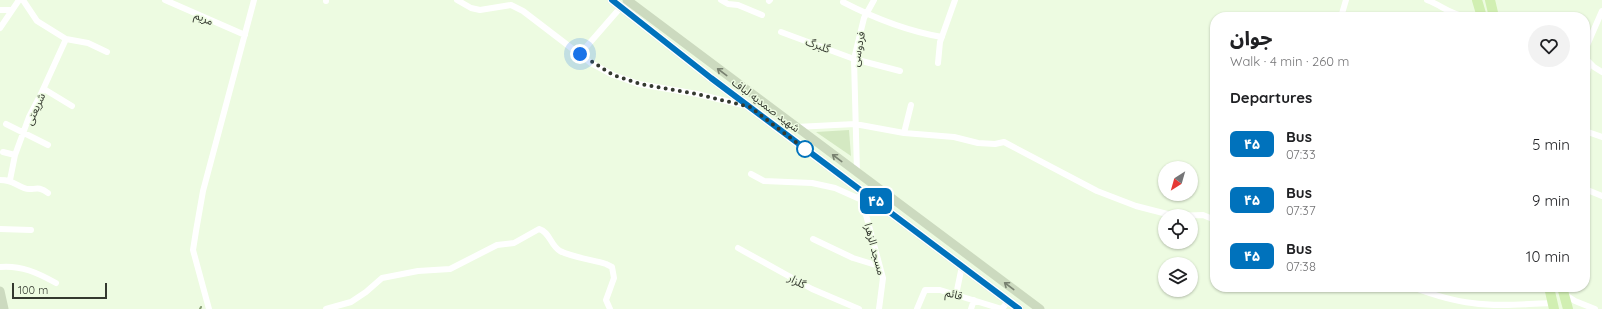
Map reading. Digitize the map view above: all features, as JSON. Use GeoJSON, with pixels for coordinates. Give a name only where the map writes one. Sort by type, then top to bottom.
{"type":"FeatureCollection","features":[{"type":"Feature","properties":{"kind":"main road","name":"شهید صمدیه لباف"},"geometry":{"type":"LineString","coordinates":[[612,0],[627,2],[1040,309]]}},
{"type":"Feature","properties":{"kind":"main road"},"geometry":{"type":"LineString","coordinates":[[1478,0],[1481,12]]}},
{"type":"Feature","properties":{"kind":"main road"},"geometry":{"type":"LineString","coordinates":[[1490,0],[1493,12]]}},
{"type":"Feature","properties":{"kind":"main road","name":"شهید صمدیه لباف"},"geometry":{"type":"LineString","coordinates":[[627,2],[694,65],[1019,309]]}},
{"type":"Feature","properties":{"kind":"main road"},"geometry":{"type":"LineString","coordinates":[[694,65],[701,56]]}},
{"type":"Feature","properties":{"kind":"main road"},"geometry":{"type":"LineString","coordinates":[[0,291],[4,309]]}},
{"type":"Feature","properties":{"kind":"main road"},"geometry":{"type":"LineString","coordinates":[[1550,292],[1553,306]]}},
{"type":"Feature","properties":{"kind":"main road"},"geometry":{"type":"LineString","coordinates":[[1564,292],[1568,309]]}},
{"type":"Feature","properties":{"kind":"street"},"geometry":{"type":"LineString","coordinates":[[0,28],[19,0]]}},
{"type":"Feature","properties":{"kind":"street"},"geometry":{"type":"LineString","coordinates":[[23,0],[37,21],[66,39],[88,43],[106,52]]}},
{"type":"Feature","properties":{"kind":"street","name":"مریم"},"geometry":{"type":"LineString","coordinates":[[165,0],[178,3],[244,35]]}},
{"type":"Feature","properties":{"kind":"street"},"geometry":{"type":"LineString","coordinates":[[209,309],[193,250],[203,191],[254,0]]}},
{"type":"Feature","properties":{"kind":"street"},"geometry":{"type":"LineString","coordinates":[[457,0],[471,8],[480,10],[511,5],[522,11],[580,54],[613,75],[640,84],[697,94],[750,107]]}},
{"type":"Feature","properties":{"kind":"street"},"geometry":{"type":"LineString","coordinates":[[721,0],[762,15]]}},
{"type":"Feature","properties":{"kind":"street","name":"فردوسی"},"geometry":{"type":"LineString","coordinates":[[857,173],[854,59],[866,14],[874,0]]}},
{"type":"Feature","properties":{"kind":"street"},"geometry":{"type":"LineString","coordinates":[[938,63],[942,37],[955,0]]}},
{"type":"Feature","properties":{"kind":"street"},"geometry":{"type":"LineString","coordinates":[[1342,12],[1346,0]]}},
{"type":"Feature","properties":{"kind":"street"},"geometry":{"type":"LineString","coordinates":[[1427,0],[1436,3],[1450,12]]}},
{"type":"Feature","properties":{"kind":"street"},"geometry":{"type":"LineString","coordinates":[[580,54],[627,2]]}},
{"type":"Feature","properties":{"kind":"street"},"geometry":{"type":"LineString","coordinates":[[843,2],[866,14],[910,30],[942,37]]}},
{"type":"Feature","properties":{"kind":"street"},"geometry":{"type":"LineString","coordinates":[[0,10],[12,10]]}},
{"type":"Feature","properties":{"kind":"street"},"geometry":{"type":"LineString","coordinates":[[1590,39],[1602,11]]}},
{"type":"Feature","properties":{"kind":"street","name":"گلبرگ"},"geometry":{"type":"LineString","coordinates":[[781,32],[854,59],[900,71]]}},
{"type":"Feature","properties":{"kind":"street","name":"شریعتی"},"geometry":{"type":"LineString","coordinates":[[10,180],[15,155],[33,109],[44,89],[66,39]]}},
{"type":"Feature","properties":{"kind":"street"},"geometry":{"type":"LineString","coordinates":[[1590,63],[1602,72]]}},
{"type":"Feature","properties":{"kind":"street"},"geometry":{"type":"LineString","coordinates":[[44,89],[72,106]]}},
{"type":"Feature","properties":{"kind":"street"},"geometry":{"type":"LineString","coordinates":[[904,132],[911,105]]}},
{"type":"Feature","properties":{"kind":"street"},"geometry":{"type":"LineString","coordinates":[[6,124],[48,145]]}},
{"type":"Feature","properties":{"kind":"street"},"geometry":{"type":"LineString","coordinates":[[796,127],[855,124],[954,138],[978,143],[995,144],[1004,142],[1097,191],[1136,206],[1175,216],[1203,215],[1210,218]]}},
{"type":"Feature","properties":{"kind":"street"},"geometry":{"type":"LineString","coordinates":[[1590,132],[1602,137]]}},
{"type":"Feature","properties":{"kind":"street"},"geometry":{"type":"LineString","coordinates":[[3,152],[15,155]]}},
{"type":"Feature","properties":{"kind":"street"},"geometry":{"type":"LineString","coordinates":[[751,174],[764,181],[812,183],[835,188],[862,200]]}},
{"type":"Feature","properties":{"kind":"street"},"geometry":{"type":"LineString","coordinates":[[0,180],[10,180],[25,189],[37,188],[48,193]]}},
{"type":"Feature","properties":{"kind":"street","name":"مسجد الزهرا"},"geometry":{"type":"LineString","coordinates":[[859,189],[883,278],[879,309]]}},
{"type":"Feature","properties":{"kind":"street"},"geometry":{"type":"LineString","coordinates":[[1590,191],[1602,196]]}},
{"type":"Feature","properties":{"kind":"street"},"geometry":{"type":"LineString","coordinates":[[0,229],[31,230]]}},
{"type":"Feature","properties":{"kind":"street"},"geometry":{"type":"LineString","coordinates":[[326,309],[351,302],[366,292],[382,278],[418,271],[450,269],[497,245],[514,243],[539,229],[546,232],[554,246],[561,251],[612,267],[614,278],[606,300],[610,309]]}},
{"type":"Feature","properties":{"kind":"street"},"geometry":{"type":"LineString","coordinates":[[812,239],[852,258],[879,266]]}},
{"type":"Feature","properties":{"kind":"street","name":"گلزار"},"geometry":{"type":"LineString","coordinates":[[738,248],[812,289],[859,309]]}},
{"type":"Feature","properties":{"kind":"street"},"geometry":{"type":"LineString","coordinates":[[0,267],[12,266],[35,271],[56,283]]}},
{"type":"Feature","properties":{"kind":"street"},"geometry":{"type":"LineString","coordinates":[[956,295],[962,266]]}},
{"type":"Feature","properties":{"kind":"street","name":"قائم"},"geometry":{"type":"LineString","coordinates":[[917,309],[924,290],[940,290],[1002,309]]}},
{"type":"Feature","properties":{"kind":"street"},"geometry":{"type":"LineString","coordinates":[[1426,292],[1471,303],[1553,306]]}},
{"type":"Feature","properties":{"kind":"street"},"geometry":{"type":"LineString","coordinates":[[1565,292],[1575,301],[1595,309]]}},
{"type":"Feature","properties":{"kind":"street"},"geometry":{"type":"LineString","coordinates":[[971,309],[974,300]]}},
{"type":"Feature","properties":{"kind":"street"},"geometry":{"type":"LineString","coordinates":[[1002,309],[1008,301]]}},
{"type":"Feature","properties":{"kind":"green space"},"geometry":{"type":"Polygon","coordinates":[[[849,130],[851,156],[816,132],[849,130]]]}},
{"type":"Feature","properties":{"kind":"bus line","name":"۴۵"},"geometry":{"type":"LineString","coordinates":[[612,0],[711,78],[1019,309]]}},
{"type":"Feature","properties":{"kind":"route"},"geometry":{"type":"LineString","coordinates":[[580,54],[591,63],[613,75],[640,84],[697,94],[750,107],[805,149]]}}]}
